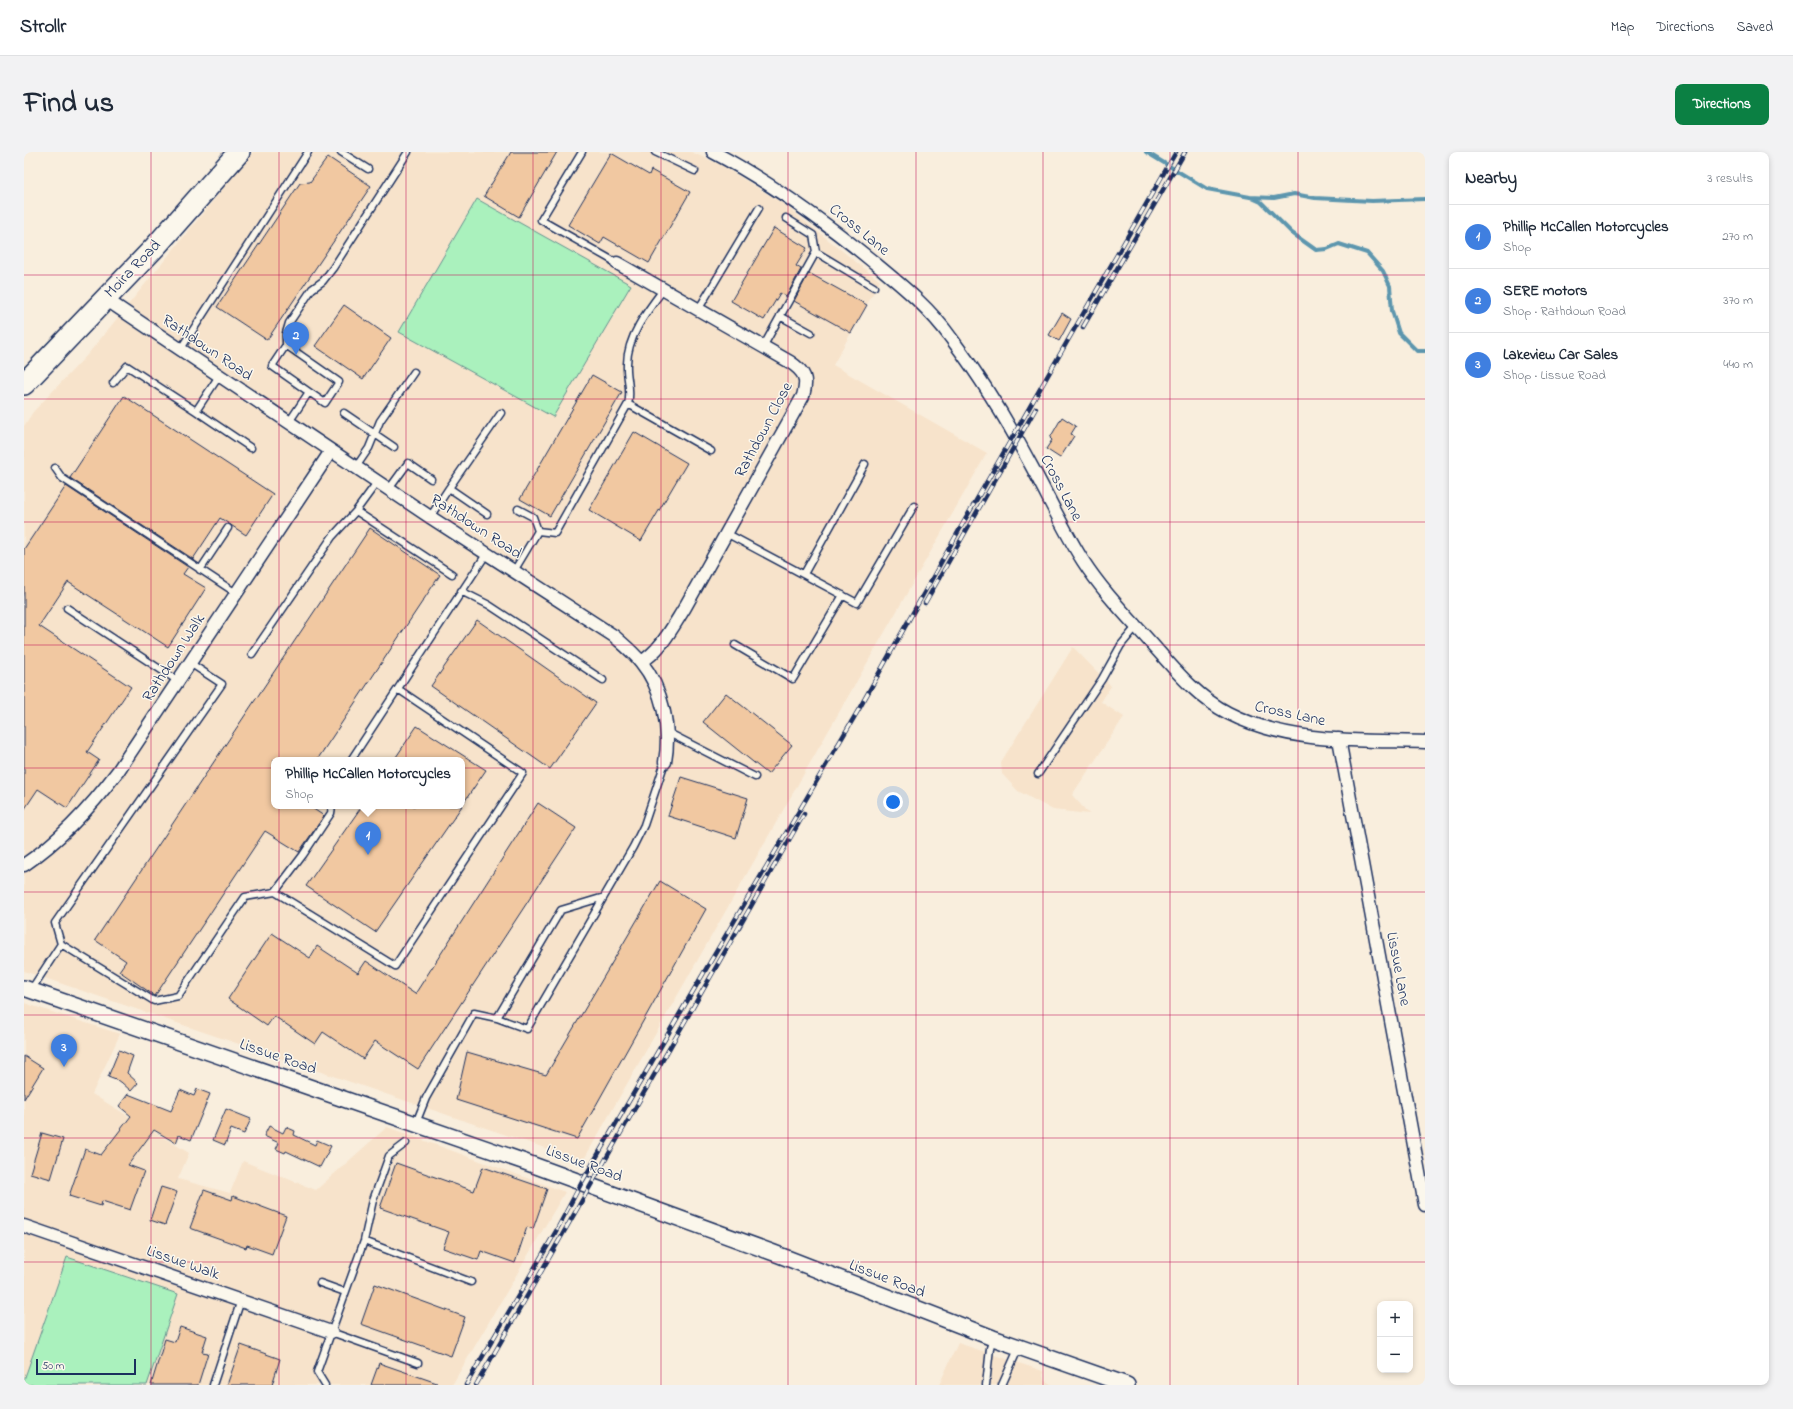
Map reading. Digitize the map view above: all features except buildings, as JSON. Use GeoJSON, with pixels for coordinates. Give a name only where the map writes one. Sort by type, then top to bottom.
{"type":"FeatureCollection","features":[{"type":"Feature","properties":{"kind":"highway","name":"Moira Road"},"geometry":{"type":"LineString","coordinates":[[24,384],[104,298],[155,247],[239,152]]}},
{"type":"Feature","properties":{"kind":"street","name":"Cross Lane"},"geometry":{"type":"LineString","coordinates":[[713,152],[774,187],[811,212],[903,287],[937,320],[994,399],[1082,559],[1107,594],[1190,685],[1211,703],[1245,721],[1289,733],[1339,739],[1425,742]]}},
{"type":"Feature","properties":{"kind":"street","name":"Rathdown Close"},"geometry":{"type":"LineString","coordinates":[[616,263],[799,368],[804,376],[806,385],[803,396],[668,634],[648,658],[641,662]]}},
{"type":"Feature","properties":{"kind":"street","name":"Rathdown Road"},"geometry":{"type":"LineString","coordinates":[[104,298],[430,517],[614,636],[641,662],[656,690],[663,708],[667,732],[665,762]]}},
{"type":"Feature","properties":{"kind":"street","name":"Rathdown Walk"},"geometry":{"type":"LineString","coordinates":[[24,865],[42,853],[62,835],[104,790],[331,451]]}},
{"type":"Feature","properties":{"kind":"street","name":"Lissue Lane"},"geometry":{"type":"LineString","coordinates":[[1339,739],[1364,883],[1396,1045],[1425,1205]]}},
{"type":"Feature","properties":{"kind":"street","name":"Lissue Road"},"geometry":{"type":"LineString","coordinates":[[28,989],[416,1123],[774,1253],[993,1338],[1127,1385]]}},
{"type":"Feature","properties":{"kind":"street","name":"Lissue Walk"},"geometry":{"type":"LineString","coordinates":[[24,1226],[331,1332]]}},
{"type":"Feature","properties":{"kind":"lane"},"geometry":{"type":"LineString","coordinates":[[180,350],[308,152]]}},
{"type":"Feature","properties":{"kind":"lane"},"geometry":{"type":"LineString","coordinates":[[341,152],[368,169]]}},
{"type":"Feature","properties":{"kind":"lane"},"geometry":{"type":"LineString","coordinates":[[286,345],[339,382],[325,403],[272,366],[286,345],[286,333],[289,323],[312,289],[324,281],[408,152]]}},
{"type":"Feature","properties":{"kind":"lane"},"geometry":{"type":"LineString","coordinates":[[582,152],[542,220],[616,263]]}},
{"type":"Feature","properties":{"kind":"lane"},"geometry":{"type":"LineString","coordinates":[[655,152],[695,171]]}},
{"type":"Feature","properties":{"kind":"lane"},"geometry":{"type":"LineString","coordinates":[[698,310],[759,208]]}},
{"type":"Feature","properties":{"kind":"lane"},"geometry":{"type":"LineString","coordinates":[[763,347],[816,252],[813,236],[786,218]]}},
{"type":"Feature","properties":{"kind":"lane"},"geometry":{"type":"LineString","coordinates":[[816,252],[874,287]]}},
{"type":"Feature","properties":{"kind":"lane"},"geometry":{"type":"LineString","coordinates":[[538,531],[554,533],[628,404],[630,389],[627,364],[630,346],[650,307],[663,290]]}},
{"type":"Feature","properties":{"kind":"lane"},"geometry":{"type":"LineString","coordinates":[[780,316],[811,333]]}},
{"type":"Feature","properties":{"kind":"lane"},"geometry":{"type":"LineString","coordinates":[[113,383],[128,366],[251,448]]}},
{"type":"Feature","properties":{"kind":"lane"},"geometry":{"type":"LineString","coordinates":[[356,467],[369,448],[380,421],[414,372]]}},
{"type":"Feature","properties":{"kind":"lane"},"geometry":{"type":"LineString","coordinates":[[196,411],[219,376]]}},
{"type":"Feature","properties":{"kind":"lane"},"geometry":{"type":"LineString","coordinates":[[288,422],[309,392]]}},
{"type":"Feature","properties":{"kind":"lane"},"geometry":{"type":"LineString","coordinates":[[628,404],[711,451]]}},
{"type":"Feature","properties":{"kind":"lane"},"geometry":{"type":"LineString","coordinates":[[344,413],[394,447]]}},
{"type":"Feature","properties":{"kind":"lane"},"geometry":{"type":"LineString","coordinates":[[430,517],[501,414]]}},
{"type":"Feature","properties":{"kind":"lane"},"geometry":{"type":"LineString","coordinates":[[390,489],[408,463],[431,479]]}},
{"type":"Feature","properties":{"kind":"lane"},"geometry":{"type":"LineString","coordinates":[[804,574],[866,464]]}},
{"type":"Feature","properties":{"kind":"lane"},"geometry":{"type":"LineString","coordinates":[[55,468],[62,478],[236,593]]}},
{"type":"Feature","properties":{"kind":"lane"},"geometry":{"type":"LineString","coordinates":[[252,654],[332,537],[356,511],[378,481]]}},
{"type":"Feature","properties":{"kind":"lane"},"geometry":{"type":"LineString","coordinates":[[449,488],[487,514]]}},
{"type":"Feature","properties":{"kind":"lane"},"geometry":{"type":"LineString","coordinates":[[726,533],[857,603],[914,506]]}},
{"type":"Feature","properties":{"kind":"lane"},"geometry":{"type":"LineString","coordinates":[[518,509],[533,517],[538,531]]}},
{"type":"Feature","properties":{"kind":"lane"},"geometry":{"type":"LineString","coordinates":[[356,511],[452,574]]}},
{"type":"Feature","properties":{"kind":"lane"},"geometry":{"type":"LineString","coordinates":[[200,570],[228,528]]}},
{"type":"Feature","properties":{"kind":"lane"},"geometry":{"type":"LineString","coordinates":[[514,571],[538,531]]}},
{"type":"Feature","properties":{"kind":"lane"},"geometry":{"type":"LineString","coordinates":[[353,757],[487,553]]}},
{"type":"Feature","properties":{"kind":"lane"},"geometry":{"type":"LineString","coordinates":[[461,591],[489,605],[603,680]]}},
{"type":"Feature","properties":{"kind":"lane"},"geometry":{"type":"LineString","coordinates":[[735,645],[793,679],[843,595]]}},
{"type":"Feature","properties":{"kind":"lane"},"geometry":{"type":"LineString","coordinates":[[67,608],[178,681]]}},
{"type":"Feature","properties":{"kind":"lane"},"geometry":{"type":"LineString","coordinates":[[1038,774],[1102,679],[1122,645],[1136,627]]}},
{"type":"Feature","properties":{"kind":"lane"},"geometry":{"type":"LineString","coordinates":[[190,663],[222,684],[55,923],[61,944],[154,1001],[178,996],[245,897],[275,892],[395,966],[522,773],[398,689]]}},
{"type":"Feature","properties":{"kind":"lane"},"geometry":{"type":"LineString","coordinates":[[667,732],[755,777]]}},
{"type":"Feature","properties":{"kind":"lane","name":"Rathdown Road"},"geometry":{"type":"LineString","coordinates":[[497,1018],[527,1029],[620,871],[644,825],[665,762]]}},
{"type":"Feature","properties":{"kind":"lane"},"geometry":{"type":"LineString","coordinates":[[275,892],[303,855],[331,813],[332,809]]}},
{"type":"Feature","properties":{"kind":"lane"},"geometry":{"type":"LineString","coordinates":[[416,1123],[426,1098],[474,1013],[497,1018],[561,910],[604,897]]}},
{"type":"Feature","properties":{"kind":"lane"},"geometry":{"type":"LineString","coordinates":[[28,989],[61,944]]}},
{"type":"Feature","properties":{"kind":"lane"},"geometry":{"type":"LineString","coordinates":[[325,1385],[317,1372],[364,1241],[373,1200],[389,1156],[406,1143]]}},
{"type":"Feature","properties":{"kind":"lane"},"geometry":{"type":"LineString","coordinates":[[364,1241],[472,1282]]}},
{"type":"Feature","properties":{"kind":"lane"},"geometry":{"type":"LineString","coordinates":[[320,1283],[345,1292]]}},
{"type":"Feature","properties":{"kind":"lane"},"geometry":{"type":"LineString","coordinates":[[213,1385],[241,1300]]}},
{"type":"Feature","properties":{"kind":"lane"},"geometry":{"type":"LineString","coordinates":[[331,1332],[418,1363]]}},
{"type":"Feature","properties":{"kind":"lane"},"geometry":{"type":"LineString","coordinates":[[986,1385],[990,1348],[993,1338]]}},
{"type":"Feature","properties":{"kind":"lane"},"geometry":{"type":"LineString","coordinates":[[1002,1385],[1019,1347]]}},
{"type":"Feature","properties":{"kind":"shaded area"},"geometry":{"type":"Polygon","coordinates":[[[253,152],[691,152],[721,165],[782,203],[880,281],[833,365],[987,453],[583,1161],[24,971],[24,426],[33,412],[88,354],[253,152]]]}},
{"type":"Feature","properties":{"kind":"shaded area"},"geometry":{"type":"Polygon","coordinates":[[[1073,647],[1111,686],[1101,702],[1124,717],[1072,795],[1089,814],[1053,810],[1018,791],[1002,774],[1001,762],[1073,647]]]}},
{"type":"Feature","properties":{"kind":"shaded area"},"geometry":{"type":"Polygon","coordinates":[[[24,1003],[120,1034],[92,1094],[189,1153],[178,1179],[230,1193],[243,1161],[316,1190],[387,1127],[565,1192],[452,1385],[24,1385],[24,1003]]]}},
{"type":"Feature","properties":{"kind":"shaded area"},"geometry":{"type":"Polygon","coordinates":[[[958,1343],[1043,1371],[1044,1380],[1052,1385],[939,1385],[958,1343]]]}},
{"type":"Feature","properties":{"kind":"green space"},"geometry":{"type":"Polygon","coordinates":[[[477,199],[631,285],[553,417],[399,332],[477,199]]]}},
{"type":"Feature","properties":{"kind":"green space"},"geometry":{"type":"Polygon","coordinates":[[[67,1257],[178,1294],[147,1385],[24,1385],[24,1380],[67,1257]]]}},
{"type":"Feature","properties":{"kind":"waterway"},"geometry":{"type":"LineString","coordinates":[[1146,152],[1207,189],[1250,197],[1274,198],[1294,194],[1315,198],[1372,201],[1425,199]]}},
{"type":"Feature","properties":{"kind":"waterway"},"geometry":{"type":"LineString","coordinates":[[1252,198],[1261,202],[1292,233],[1316,250],[1327,249],[1339,244],[1367,253],[1383,271],[1390,286],[1392,311],[1399,333],[1417,351],[1425,351]]}},
{"type":"Feature","properties":{"kind":"railway"},"geometry":{"type":"LineString","coordinates":[[466,1385],[555,1233],[582,1182],[679,1015],[859,709],[962,525],[1176,152]]}},
{"type":"Feature","properties":{"kind":"railway"},"geometry":{"type":"LineString","coordinates":[[1083,327],[1185,152]]}},
{"type":"Feature","properties":{"kind":"railway"},"geometry":{"type":"LineString","coordinates":[[925,603],[1036,408]]}},
{"type":"Feature","properties":{"kind":"railway"},"geometry":{"type":"LineString","coordinates":[[476,1385],[804,814]]}},
{"type":"Feature","properties":{"kind":"place","name":"SERE motors"},"geometry":{"type":"Point","coordinates":[296,355]}},
{"type":"Feature","properties":{"kind":"place","name":"Phillip McCallen Motorcycles"},"geometry":{"type":"Point","coordinates":[368,855]}},
{"type":"Feature","properties":{"kind":"place","name":"Lakeview Car Sales"},"geometry":{"type":"Point","coordinates":[64,1067]}}]}
